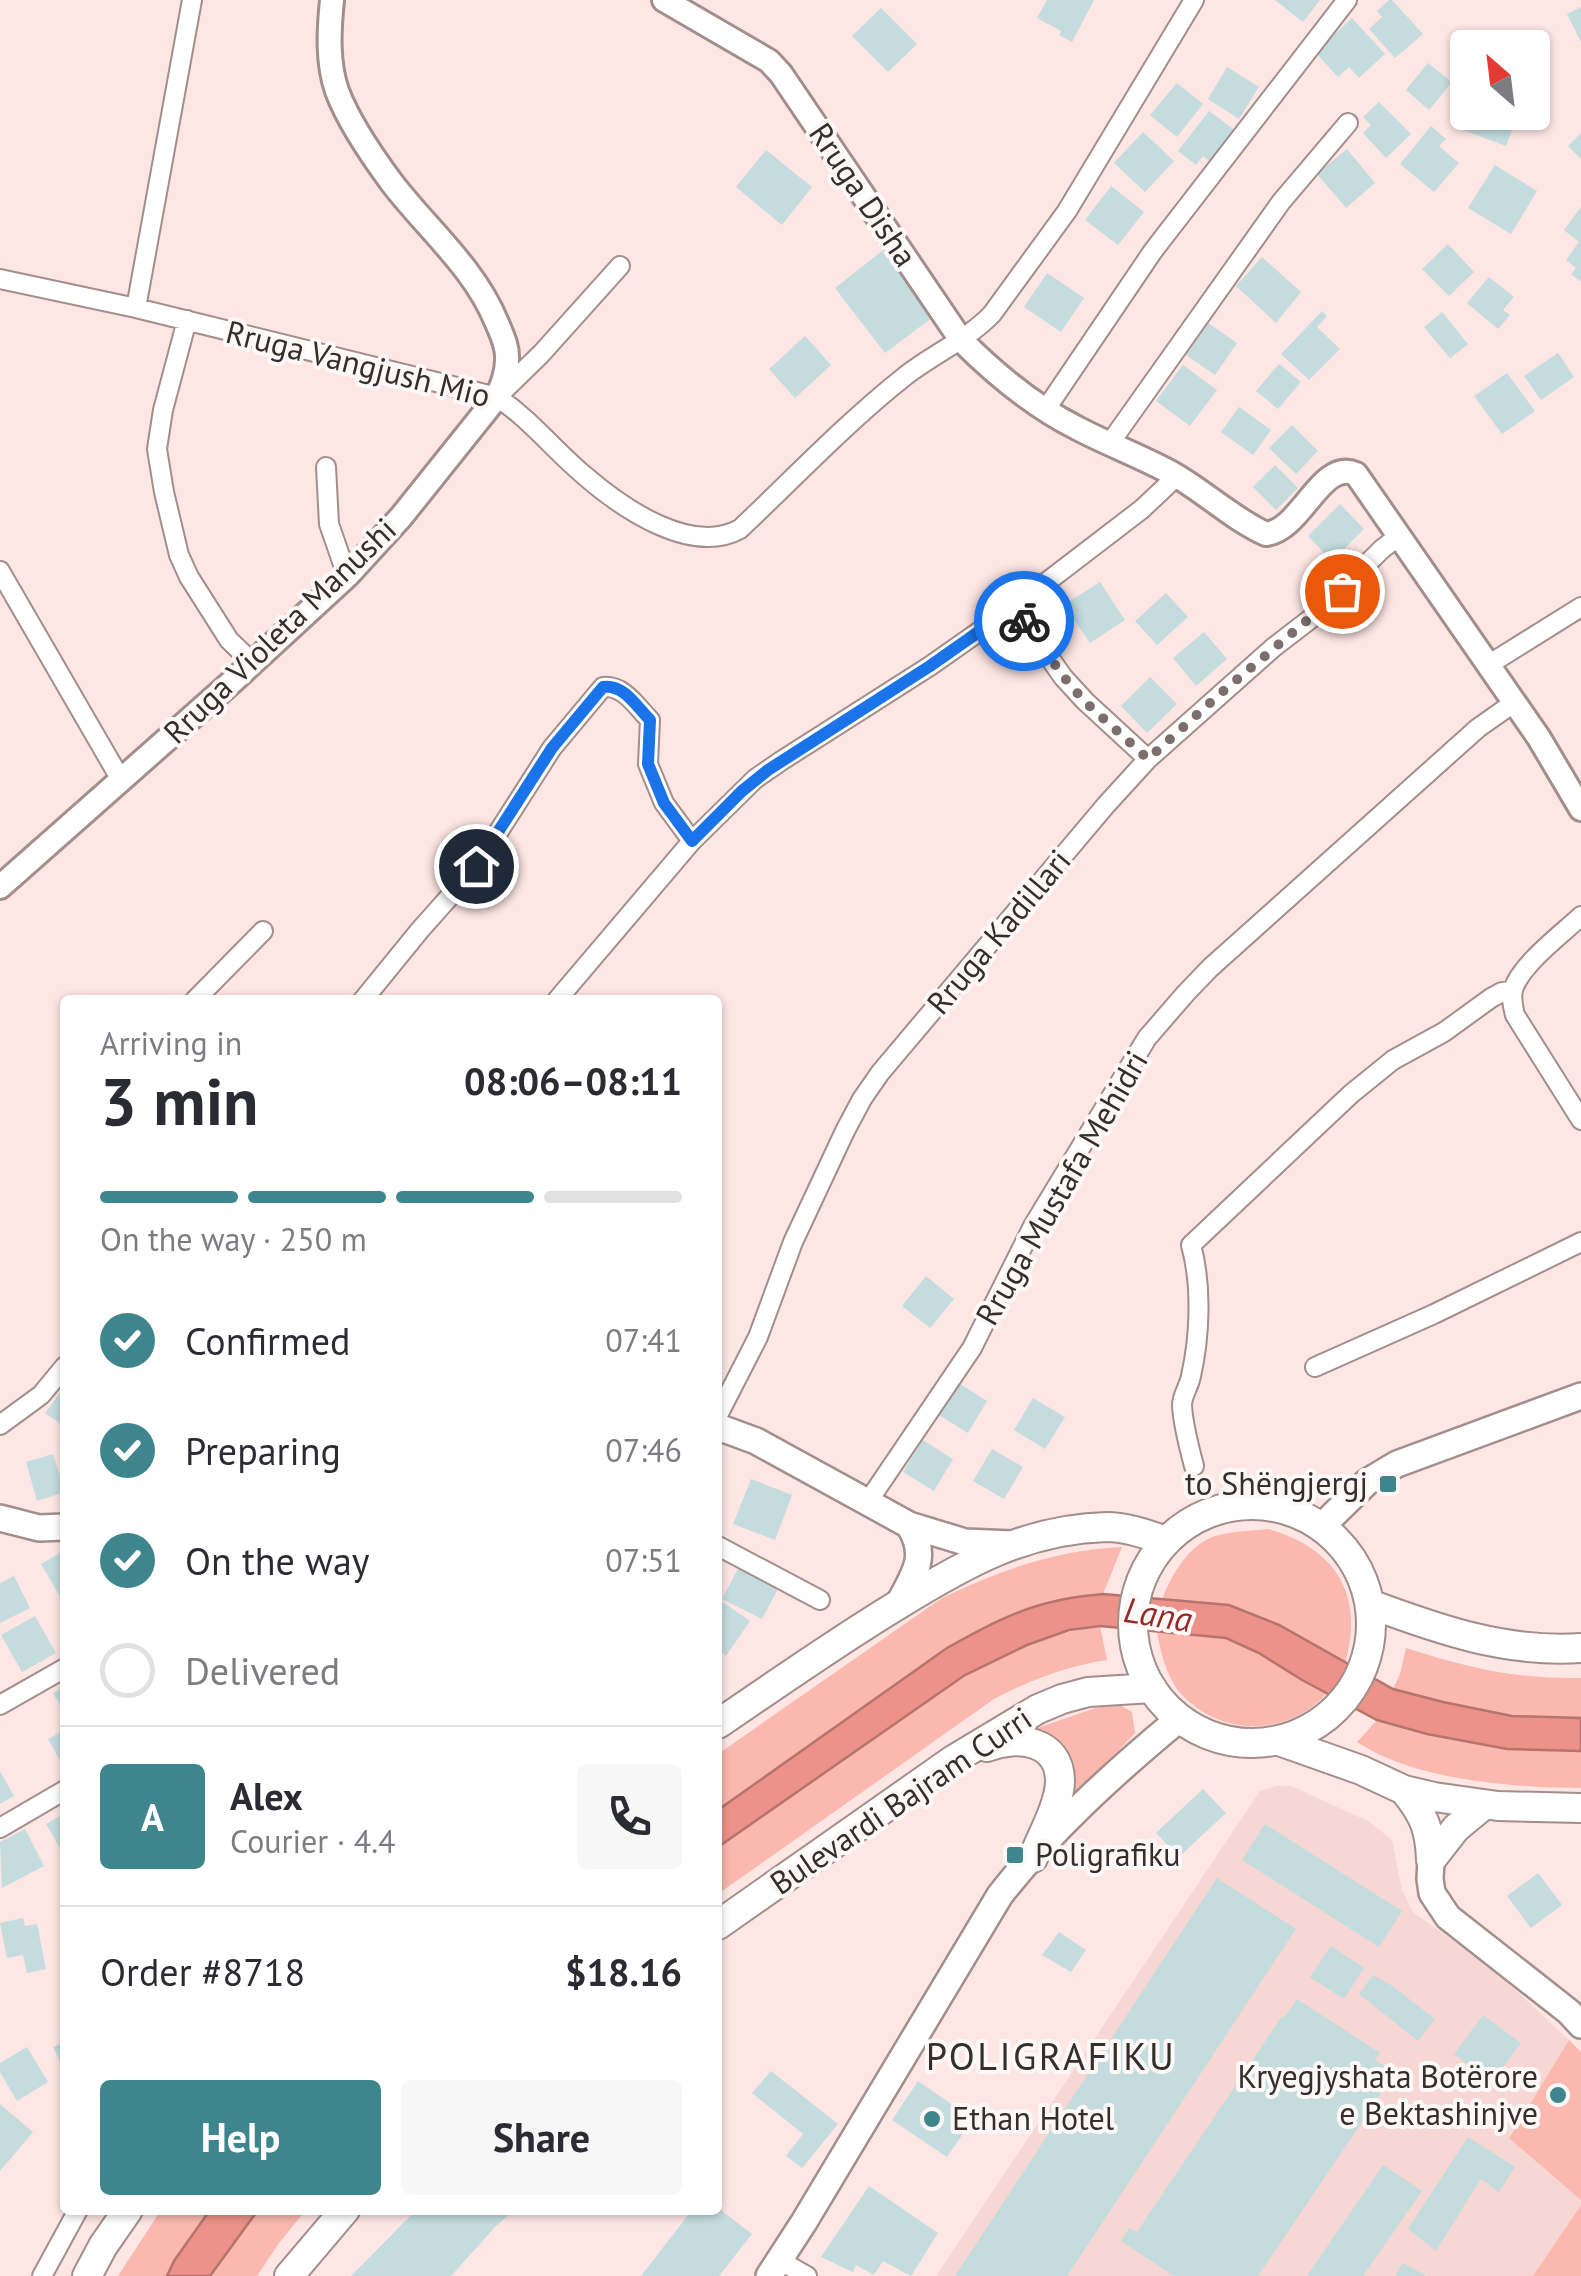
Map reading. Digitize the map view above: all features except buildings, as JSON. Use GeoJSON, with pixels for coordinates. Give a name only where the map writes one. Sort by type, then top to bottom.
{"type":"FeatureCollection","features":[{"type":"Feature","properties":{"kind":"main road"},"geometry":{"type":"LineString","coordinates":[[1322,1526],[1367,1482],[1397,1464],[1581,1396]]}},
{"type":"Feature","properties":{"kind":"main road"},"geometry":{"type":"LineString","coordinates":[[722,1428],[756,1441],[909,1525],[965,1542],[1012,1544]]}},
{"type":"Feature","properties":{"kind":"main road"},"geometry":{"type":"LineString","coordinates":[[1279,1741],[1322,1720],[1352,1689],[1370,1648],[1370,1604],[1362,1575],[1322,1526],[1282,1508],[1243,1504],[1202,1516],[1167,1541],[1144,1573],[1134,1606],[1138,1658],[1152,1688],[1179,1719],[1217,1738],[1237,1742],[1279,1741],[1404,1790],[1484,1805],[1581,1808]]}},
{"type":"Feature","properties":{"kind":"main road"},"geometry":{"type":"LineString","coordinates":[[0,1518],[39,1528],[60,1527]]}},
{"type":"Feature","properties":{"kind":"main road"},"geometry":{"type":"LineString","coordinates":[[898,1604],[919,1562],[920,1545],[909,1525]]}},
{"type":"Feature","properties":{"kind":"main road"},"geometry":{"type":"LineString","coordinates":[[722,1721],[898,1604],[965,1564],[1012,1544],[1111,1527],[1167,1541]]}},
{"type":"Feature","properties":{"kind":"main road"},"geometry":{"type":"LineString","coordinates":[[1370,1604],[1475,1640],[1546,1650],[1581,1648]]}},
{"type":"Feature","properties":{"kind":"main road","name":"Bulevardi Bajram Curri"},"geometry":{"type":"LineString","coordinates":[[722,1922],[953,1760],[1038,1709],[1088,1692],[1152,1688]]}},
{"type":"Feature","properties":{"kind":"main road"},"geometry":{"type":"LineString","coordinates":[[774,2268],[1012,1880],[1112,1777],[1179,1719]]}},
{"type":"Feature","properties":{"kind":"main road"},"geometry":{"type":"LineString","coordinates":[[953,1760],[1014,1740],[1048,1752],[1060,1783],[1032,1858]]}},
{"type":"Feature","properties":{"kind":"main road"},"geometry":{"type":"LineString","coordinates":[[1404,1790],[1427,1824],[1432,1893],[1448,1917],[1581,2025]]}},
{"type":"Feature","properties":{"kind":"main road"},"geometry":{"type":"LineString","coordinates":[[1431,1860],[1456,1828],[1484,1805]]}},
{"type":"Feature","properties":{"kind":"main road"},"geometry":{"type":"LineString","coordinates":[[87,2276],[125,2215]]}},
{"type":"Feature","properties":{"kind":"main road"},"geometry":{"type":"LineString","coordinates":[[289,2276],[342,2215]]}},
{"type":"Feature","properties":{"kind":"street"},"geometry":{"type":"LineString","coordinates":[[136,308],[192,0]]}},
{"type":"Feature","properties":{"kind":"street"},"geometry":{"type":"LineString","coordinates":[[332,0],[330,58],[337,90],[351,120],[392,184],[472,276],[492,310],[508,359],[498,396]]}},
{"type":"Feature","properties":{"kind":"street","name":"Rruga Disha"},"geometry":{"type":"LineString","coordinates":[[664,0],[769,61],[782,74],[961,340],[994,372],[1046,410],[1177,476],[1256,530],[1272,534],[1286,526],[1332,475],[1345,470],[1362,480],[1399,536]]}},
{"type":"Feature","properties":{"kind":"street","name":"Rruga Vangjush Mio"},"geometry":{"type":"LineString","coordinates":[[0,279],[498,396],[610,496],[665,527],[695,537],[729,535],[740,530],[873,403],[992,314],[1067,210],[1194,0]]}},
{"type":"Feature","properties":{"kind":"street"},"geometry":{"type":"LineString","coordinates":[[1046,410],[1153,251],[1347,0]]}},
{"type":"Feature","properties":{"kind":"street"},"geometry":{"type":"LineString","coordinates":[[1110,443],[1281,202],[1348,123]]}},
{"type":"Feature","properties":{"kind":"street","name":"Rruga Violeta Manushi"},"geometry":{"type":"LineString","coordinates":[[0,886],[347,576],[401,517],[498,396],[620,266]]}},
{"type":"Feature","properties":{"kind":"street"},"geometry":{"type":"LineString","coordinates":[[187,320],[162,410],[158,449],[164,492],[179,555],[189,577],[229,640],[253,663]]}},
{"type":"Feature","properties":{"kind":"street"},"geometry":{"type":"LineString","coordinates":[[326,467],[329,524],[347,576]]}},
{"type":"Feature","properties":{"kind":"street"},"geometry":{"type":"LineString","coordinates":[[561,995],[692,841],[742,791],[1014,607],[1142,509],[1177,476]]}},
{"type":"Feature","properties":{"kind":"street"},"geometry":{"type":"LineString","coordinates":[[1399,536],[1515,702],[1576,800]]}},
{"type":"Feature","properties":{"kind":"street","name":"Rruga Kadillari"},"geometry":{"type":"LineString","coordinates":[[722,1407],[758,1336],[793,1242],[862,1099],[914,1032],[1148,759],[1399,536]]}},
{"type":"Feature","properties":{"kind":"street"},"geometry":{"type":"LineString","coordinates":[[0,570],[121,780]]}},
{"type":"Feature","properties":{"kind":"street"},"geometry":{"type":"LineString","coordinates":[[1488,665],[1581,606]]}},
{"type":"Feature","properties":{"kind":"street"},"geometry":{"type":"LineString","coordinates":[[1014,607],[1074,689],[1148,759]]}},
{"type":"Feature","properties":{"kind":"street"},"geometry":{"type":"LineString","coordinates":[[367,995],[476,866],[552,748],[603,687],[620,689],[650,720],[648,764],[664,803],[692,841]]}},
{"type":"Feature","properties":{"kind":"street","name":"Rruga Mustafa Mehidri"},"geometry":{"type":"LineString","coordinates":[[867,1504],[972,1348],[1033,1226],[1147,1038],[1210,968],[1478,728],[1515,702]]}},
{"type":"Feature","properties":{"kind":"street"},"geometry":{"type":"LineString","coordinates":[[1581,916],[1521,973],[1512,1004],[1581,1120]]}},
{"type":"Feature","properties":{"kind":"street"},"geometry":{"type":"LineString","coordinates":[[199,995],[263,932]]}},
{"type":"Feature","properties":{"kind":"street"},"geometry":{"type":"LineString","coordinates":[[1194,1466],[1181,1400],[1191,1380],[1197,1328],[1191,1245],[1392,1060],[1444,1032],[1491,998],[1513,990]]}},
{"type":"Feature","properties":{"kind":"street"},"geometry":{"type":"LineString","coordinates":[[1315,1367],[1581,1242]]}},
{"type":"Feature","properties":{"kind":"street"},"geometry":{"type":"LineString","coordinates":[[0,1424],[41,1395],[60,1372]]}},
{"type":"Feature","properties":{"kind":"street"},"geometry":{"type":"LineString","coordinates":[[722,1548],[820,1600]]}},
{"type":"Feature","properties":{"kind":"street"},"geometry":{"type":"LineString","coordinates":[[0,1705],[60,1671]]}},
{"type":"Feature","properties":{"kind":"street"},"geometry":{"type":"LineString","coordinates":[[0,1828],[60,1793]]}},
{"type":"Feature","properties":{"kind":"street"},"geometry":{"type":"LineString","coordinates":[[42,2276],[75,2215]]}},
{"type":"Feature","properties":{"kind":"street"},"geometry":{"type":"LineString","coordinates":[[774,2268],[807,2276]]}},
{"type":"Feature","properties":{"kind":"shaded area"},"geometry":{"type":"Polygon","coordinates":[[[1268,1529],[1311,1548],[1339,1577],[1351,1616],[1345,1663],[1279,1625],[1229,1605],[1162,1600],[1176,1570],[1199,1545],[1225,1534],[1268,1529]]]}},
{"type":"Feature","properties":{"kind":"shaded area"},"geometry":{"type":"Polygon","coordinates":[[[1122,1547],[1103,1594],[1053,1601],[983,1628],[947,1648],[722,1807],[722,1751],[942,1598],[1029,1563],[1122,1547]]]}},
{"type":"Feature","properties":{"kind":"shaded area"},"geometry":{"type":"Polygon","coordinates":[[[1100,1626],[1107,1660],[1049,1675],[994,1699],[722,1891],[722,1844],[981,1667],[1037,1641],[1100,1626]]]}},
{"type":"Feature","properties":{"kind":"shaded area"},"geometry":{"type":"Polygon","coordinates":[[[1157,1632],[1229,1639],[1328,1692],[1312,1707],[1276,1724],[1237,1725],[1218,1719],[1200,1710],[1177,1689],[1157,1632]]]}},
{"type":"Feature","properties":{"kind":"shaded area"},"geometry":{"type":"Polygon","coordinates":[[[1406,1648],[1492,1671],[1581,1678],[1581,1718],[1486,1711],[1393,1689],[1406,1648]]]}},
{"type":"Feature","properties":{"kind":"shaded area"},"geometry":{"type":"Polygon","coordinates":[[[1118,1704],[1132,1712],[1135,1733],[1066,1804],[1029,1731],[1118,1704]]]}},
{"type":"Feature","properties":{"kind":"shaded area"},"geometry":{"type":"Polygon","coordinates":[[[1377,1720],[1478,1743],[1581,1751],[1581,1788],[1465,1779],[1407,1765],[1357,1742],[1377,1720]]]}},
{"type":"Feature","properties":{"kind":"shaded area"},"geometry":{"type":"Polygon","coordinates":[[[1291,1786],[1368,1821],[1392,1840],[1402,1890],[1413,1912],[1495,1971],[1569,2040],[1509,2137],[1581,2200],[1533,2276],[936,2276],[1260,1791],[1291,1786]]]}},
{"type":"Feature","properties":{"kind":"shaded area","name":"Kryegjyshata Botërore e Bektashinjve"},"geometry":{"type":"Polygon","coordinates":[[[1569,2040],[1581,2052],[1581,2200],[1509,2138],[1569,2040]]]}},
{"type":"Feature","properties":{"kind":"shaded area","name":"Kryegjyshata Botërore e Bektashinjve"},"geometry":{"type":"Polygon","coordinates":[[[1581,2205],[1581,2276],[1533,2276],[1581,2205]]]}},
{"type":"Feature","properties":{"kind":"shaded area"},"geometry":{"type":"Polygon","coordinates":[[[158,2215],[206,2215],[167,2276],[118,2276],[158,2215]]]}},
{"type":"Feature","properties":{"kind":"shaded area"},"geometry":{"type":"Polygon","coordinates":[[[254,2215],[302,2215],[257,2276],[210,2276],[254,2215]]]}},
{"type":"Feature","properties":{"kind":"water","name":"Lana"},"geometry":{"type":"Polygon","coordinates":[[[1103,1594],[1229,1605],[1279,1625],[1393,1689],[1512,1716],[1581,1718],[1581,1751],[1507,1749],[1427,1734],[1377,1720],[1226,1638],[1100,1626],[1069,1630],[1027,1645],[965,1675],[722,1844],[722,1807],[947,1648],[1027,1609],[1103,1594]]]}},
{"type":"Feature","properties":{"kind":"water"},"geometry":{"type":"Polygon","coordinates":[[[206,2215],[254,2215],[210,2276],[167,2276],[206,2215]]]}},
{"type":"Feature","properties":{"kind":"way so far"},"geometry":{"type":"LineString","coordinates":[[1024,621],[1084,701],[1148,759],[1342,591]]}},
{"type":"Feature","properties":{"kind":"place","name":"to Shëngjergj"},"geometry":{"type":"Point","coordinates":[1388,1484]}},
{"type":"Feature","properties":{"kind":"place","name":"Poligrafiku"},"geometry":{"type":"Point","coordinates":[1015,1855]}},
{"type":"Feature","properties":{"kind":"place","name":"Kryegjyshata Botërore e Bektashinjve"},"geometry":{"type":"Point","coordinates":[1558,2095]}},
{"type":"Feature","properties":{"kind":"place","name":"Ethan Hotel"},"geometry":{"type":"Point","coordinates":[932,2119]}},
{"type":"Feature","properties":{"kind":"district","name":"POLIGRAFIKU"},"geometry":{"type":"Point","coordinates":[1051,2057]}},
{"type":"Feature","properties":{"kind":"route"},"geometry":{"type":"LineString","coordinates":[[476,866],[552,748],[603,687],[620,689],[650,720],[648,764],[664,803],[692,841],[742,791],[780,761],[930,666],[1014,607],[1024,621]]}}]}
